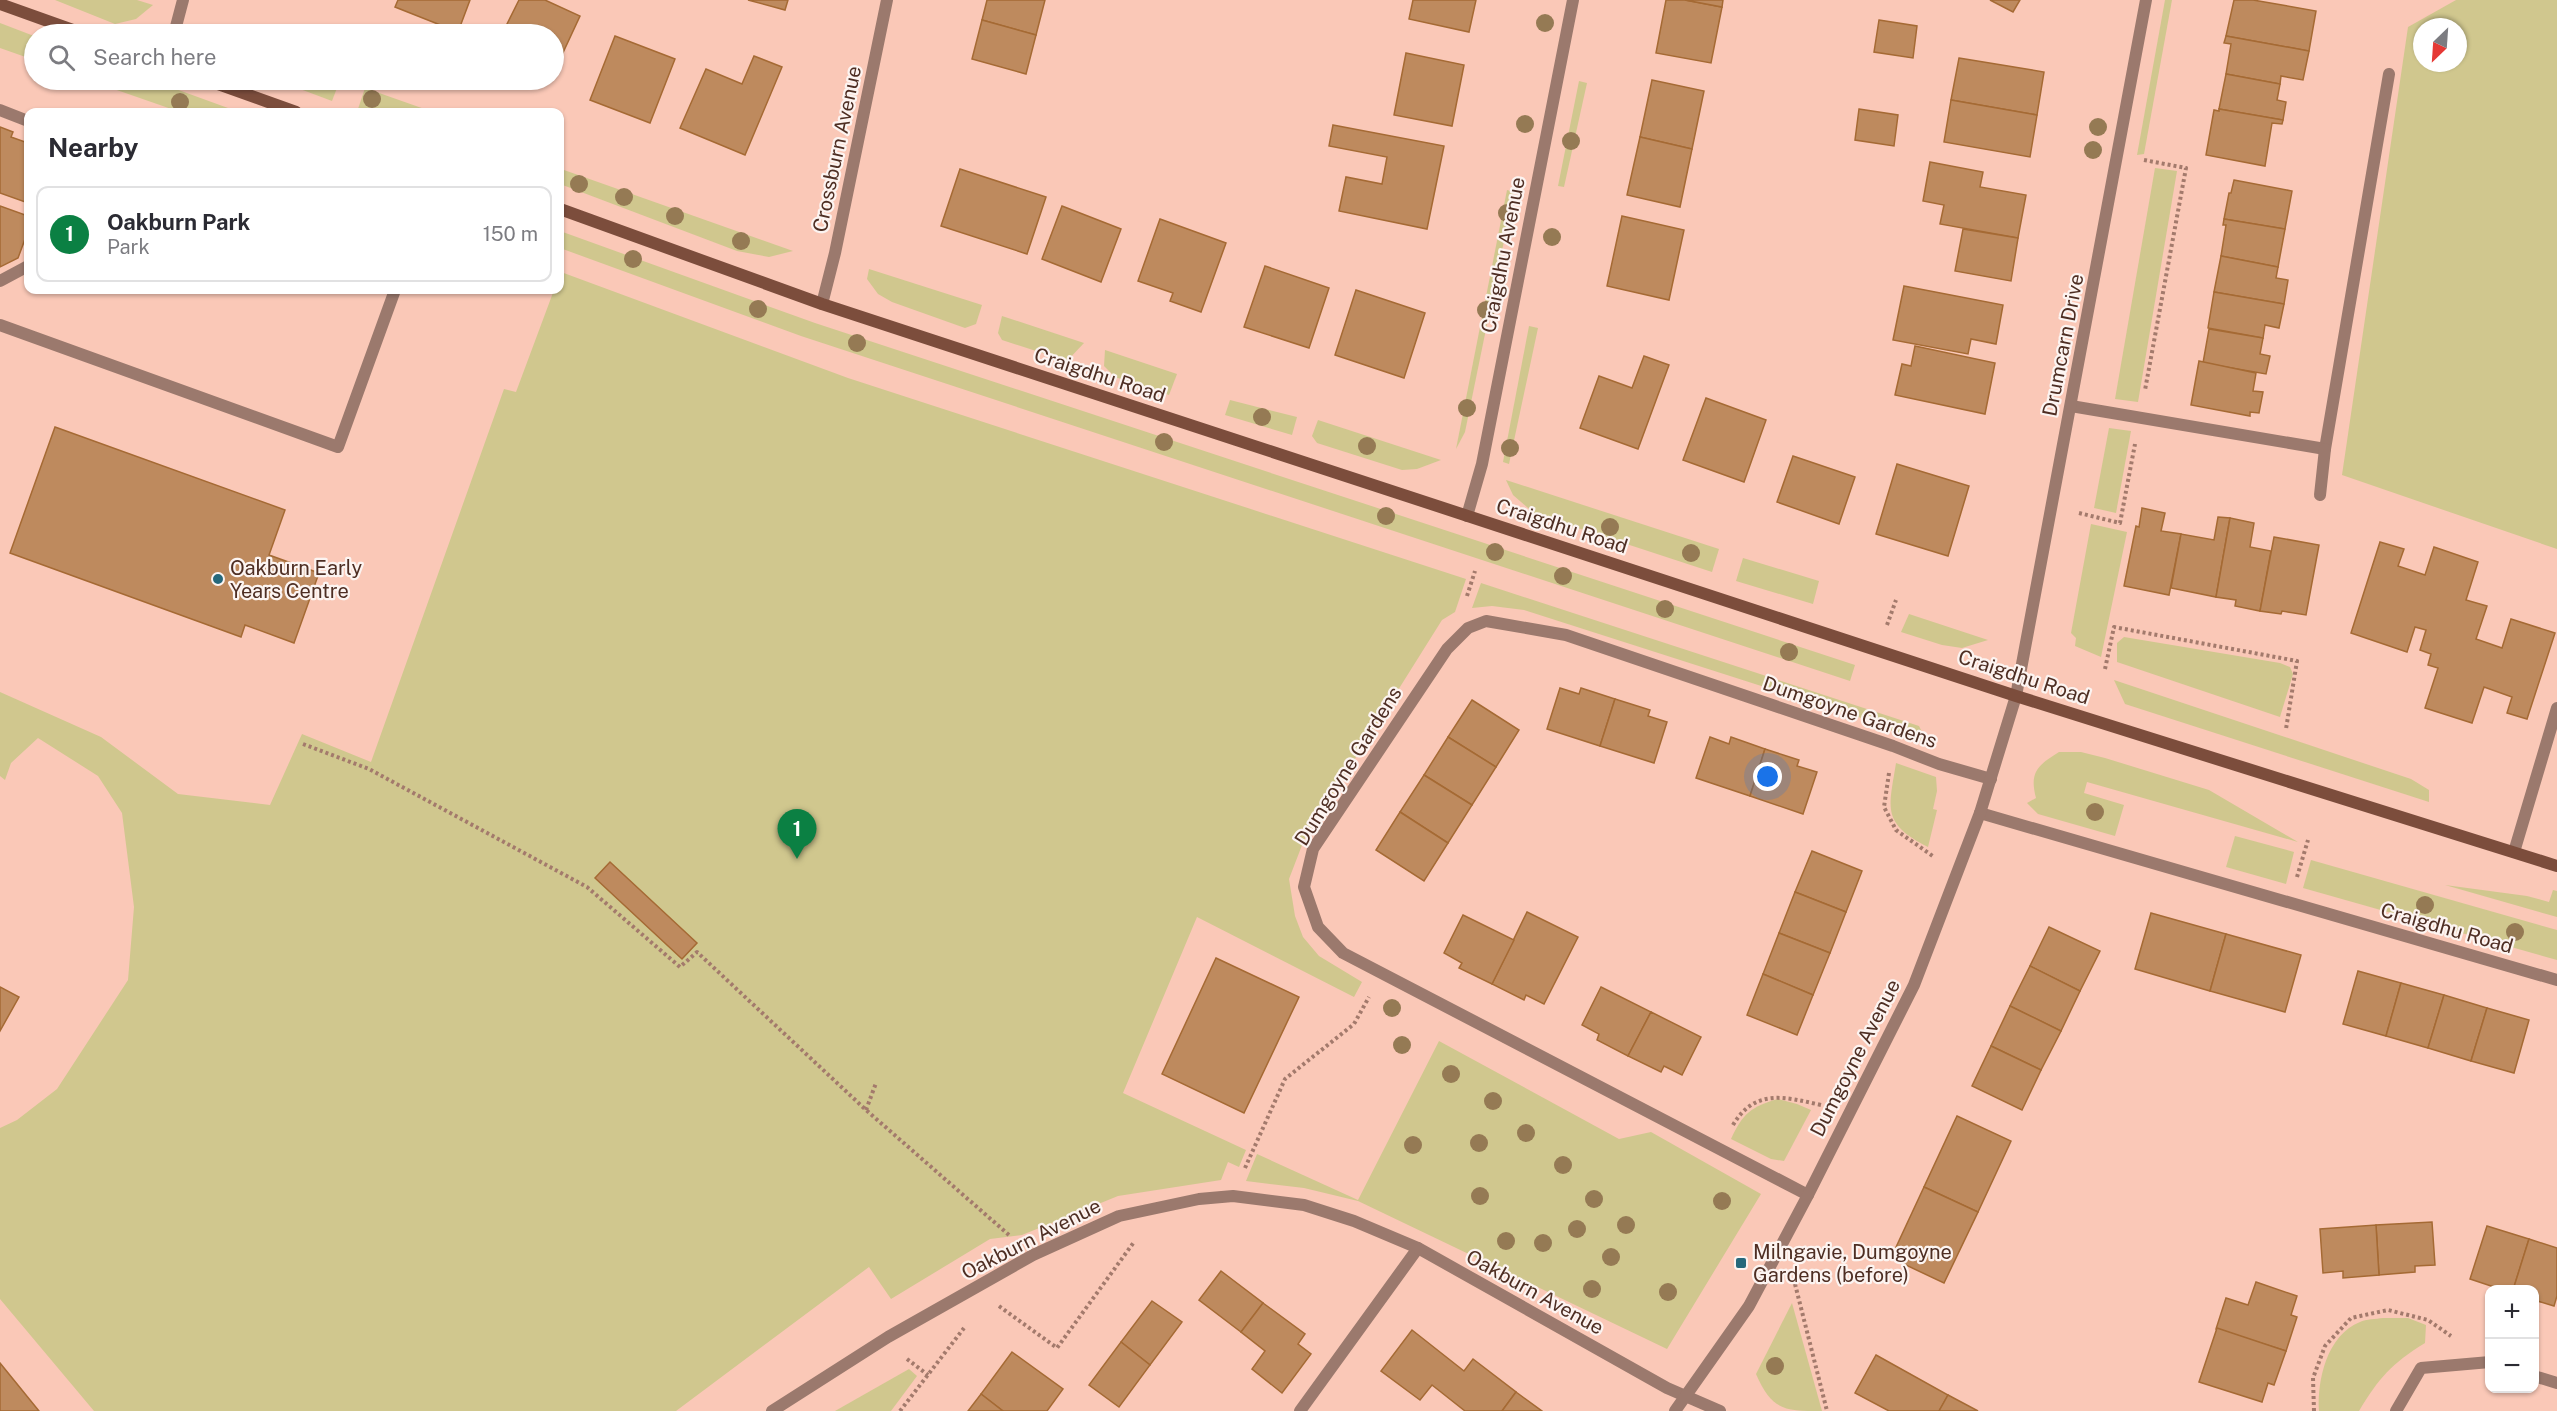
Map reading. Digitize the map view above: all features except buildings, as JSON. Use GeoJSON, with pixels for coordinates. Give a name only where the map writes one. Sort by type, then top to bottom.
{"type":"FeatureCollection","features":[{"type":"Feature","properties":{"kind":"main road"},"geometry":{"type":"LineString","coordinates":[[0,3],[57,24]]}},
{"type":"Feature","properties":{"kind":"main road"},"geometry":{"type":"LineString","coordinates":[[235,90],[285,108]]}},
{"type":"Feature","properties":{"kind":"main road","name":"Craigdhu Road"},"geometry":{"type":"LineString","coordinates":[[564,210],[822,304],[2016,696],[2557,866]]}},
{"type":"Feature","properties":{"kind":"street"},"geometry":{"type":"LineString","coordinates":[[177,24],[183,0]]}},
{"type":"Feature","properties":{"kind":"street","name":"Crossburn Avenue"},"geometry":{"type":"LineString","coordinates":[[822,304],[835,253],[887,0]]}},
{"type":"Feature","properties":{"kind":"street","name":"Craigdhu Avenue"},"geometry":{"type":"LineString","coordinates":[[1467,516],[1484,452],[1573,0]]}},
{"type":"Feature","properties":{"kind":"street","name":"Drumcarn Drive"},"geometry":{"type":"LineString","coordinates":[[2016,696],[2146,0]]}},
{"type":"Feature","properties":{"kind":"street"},"geometry":{"type":"LineString","coordinates":[[2320,495],[2325,449],[2389,74]]}},
{"type":"Feature","properties":{"kind":"street"},"geometry":{"type":"LineString","coordinates":[[0,110],[24,119]]}},
{"type":"Feature","properties":{"kind":"street"},"geometry":{"type":"LineString","coordinates":[[0,281],[24,268]]}},
{"type":"Feature","properties":{"kind":"street"},"geometry":{"type":"LineString","coordinates":[[0,326],[338,447],[394,294]]}},
{"type":"Feature","properties":{"kind":"street"},"geometry":{"type":"LineString","coordinates":[[2071,406],[2325,449]]}},
{"type":"Feature","properties":{"kind":"street","name":"Dumgoyne Gardens"},"geometry":{"type":"LineString","coordinates":[[1808,1196],[1343,953],[1318,927],[1304,887],[1313,849],[1447,649],[1468,628],[1486,621],[1566,635],[1893,746],[1939,764],[1991,779]]}},
{"type":"Feature","properties":{"kind":"street","name":"Dumgoyne Avenue"},"geometry":{"type":"LineString","coordinates":[[1675,1411],[1749,1306],[1808,1196],[1914,985],[1980,813],[2016,696]]}},
{"type":"Feature","properties":{"kind":"street"},"geometry":{"type":"LineString","coordinates":[[2514,852],[2557,708]]}},
{"type":"Feature","properties":{"kind":"street","name":"Craigdhu Road"},"geometry":{"type":"LineString","coordinates":[[1980,813],[2557,980]]}},
{"type":"Feature","properties":{"kind":"street","name":"Oakburn Avenue"},"geometry":{"type":"LineString","coordinates":[[772,1411],[888,1337],[1033,1255],[1119,1216],[1199,1199],[1233,1196],[1304,1206],[1354,1221],[1418,1248],[1667,1388],[1720,1411]]}},
{"type":"Feature","properties":{"kind":"street"},"geometry":{"type":"LineString","coordinates":[[1300,1411],[1418,1248]]}},
{"type":"Feature","properties":{"kind":"street"},"geometry":{"type":"LineString","coordinates":[[2396,1411],[2421,1368],[2485,1361]]}},
{"type":"Feature","properties":{"kind":"street"},"geometry":{"type":"LineString","coordinates":[[2539,1377],[2557,1383]]}},
{"type":"Feature","properties":{"kind":"path"},"geometry":{"type":"LineString","coordinates":[[2052,507],[2120,523],[2186,168],[2118,156]]}},
{"type":"Feature","properties":{"kind":"path"},"geometry":{"type":"LineString","coordinates":[[1472,581],[1475,571]]}},
{"type":"Feature","properties":{"kind":"path"},"geometry":{"type":"LineString","coordinates":[[1885,629],[1896,600]]}},
{"type":"Feature","properties":{"kind":"path"},"geometry":{"type":"LineString","coordinates":[[2105,669],[2114,627],[2297,661],[2286,729]]}},
{"type":"Feature","properties":{"kind":"path"},"geometry":{"type":"LineString","coordinates":[[303,744],[369,769],[587,887],[680,967],[697,952],[866,1110],[1033,1255]]}},
{"type":"Feature","properties":{"kind":"path"},"geometry":{"type":"LineString","coordinates":[[1893,746],[1884,807],[1896,830],[1934,856]]}},
{"type":"Feature","properties":{"kind":"path"},"geometry":{"type":"LineString","coordinates":[[2294,886],[2308,840]]}},
{"type":"Feature","properties":{"kind":"path"},"geometry":{"type":"LineString","coordinates":[[1244,1170],[1286,1079],[1354,1024],[1370,994]]}},
{"type":"Feature","properties":{"kind":"path"},"geometry":{"type":"LineString","coordinates":[[866,1110],[876,1083]]}},
{"type":"Feature","properties":{"kind":"path"},"geometry":{"type":"LineString","coordinates":[[1719,1149],[1739,1114],[1758,1099],[1780,1097],[1851,1111]]}},
{"type":"Feature","properties":{"kind":"path"},"geometry":{"type":"LineString","coordinates":[[1784,1240],[1827,1411]]}},
{"type":"Feature","properties":{"kind":"path"},"geometry":{"type":"LineString","coordinates":[[1008,1312],[1057,1348],[1120,1262]]}},
{"type":"Feature","properties":{"kind":"path"},"geometry":{"type":"LineString","coordinates":[[2314,1411],[2313,1378],[2325,1346],[2351,1318],[2388,1310],[2428,1320],[2485,1359]]}},
{"type":"Feature","properties":{"kind":"path"},"geometry":{"type":"LineString","coordinates":[[900,1411],[943,1356]]}},
{"type":"Feature","properties":{"kind":"path"},"geometry":{"type":"LineString","coordinates":[[917,1366],[928,1375]]}},
{"type":"Feature","properties":{"kind":"shaded area"},"geometry":{"type":"Polygon","coordinates":[[[55,0],[137,0],[153,5],[136,19],[115,24],[55,0]]]}},
{"type":"Feature","properties":{"kind":"shaded area"},"geometry":{"type":"Polygon","coordinates":[[[2165,0],[2172,0],[2144,154],[2137,155],[2165,0]]]}},
{"type":"Feature","properties":{"kind":"shaded area"},"geometry":{"type":"Polygon","coordinates":[[[2456,0],[2557,0],[2557,549],[2342,475],[2408,27],[2413,24],[2413,72],[2467,72],[2467,18],[2424,18],[2456,0]]]}},
{"type":"Feature","properties":{"kind":"shaded area"},"geometry":{"type":"Polygon","coordinates":[[[0,23],[24,32],[24,56],[0,48],[0,23]]]}},
{"type":"Feature","properties":{"kind":"shaded area"},"geometry":{"type":"Polygon","coordinates":[[[1579,81],[1587,83],[1564,187],[1558,186],[1579,81]]]}},
{"type":"Feature","properties":{"kind":"shaded area"},"geometry":{"type":"Polygon","coordinates":[[[117,90],[178,90],[228,108],[168,108],[117,90]]]}},
{"type":"Feature","properties":{"kind":"shaded area"},"geometry":{"type":"Polygon","coordinates":[[[303,90],[336,90],[332,101],[303,90]]]}},
{"type":"Feature","properties":{"kind":"shaded area"},"geometry":{"type":"Polygon","coordinates":[[[364,90],[371,90],[422,108],[358,108],[364,90]]]}},
{"type":"Feature","properties":{"kind":"shaded area"},"geometry":{"type":"Polygon","coordinates":[[[2155,168],[2177,171],[2138,402],[2115,399],[2155,168]]]}},
{"type":"Feature","properties":{"kind":"shaded area"},"geometry":{"type":"Polygon","coordinates":[[[564,170],[793,251],[769,257],[737,251],[564,186],[564,170]]]}},
{"type":"Feature","properties":{"kind":"shaded area"},"geometry":{"type":"Polygon","coordinates":[[[1507,190],[1514,192],[1465,432],[1456,449],[1507,190]]]}},
{"type":"Feature","properties":{"kind":"shaded area"},"geometry":{"type":"Polygon","coordinates":[[[564,232],[815,323],[1855,665],[1850,681],[801,336],[564,249],[564,232]]]}},
{"type":"Feature","properties":{"kind":"shaded area"},"geometry":{"type":"Polygon","coordinates":[[[869,269],[982,305],[976,324],[965,328],[892,302],[878,294],[867,279],[869,269]]]}},
{"type":"Feature","properties":{"kind":"shaded area"},"geometry":{"type":"Polygon","coordinates":[[[564,273],[848,378],[1466,579],[1455,612],[1442,620],[1304,840],[1289,879],[1295,916],[1303,937],[1319,956],[1362,982],[1354,997],[1197,917],[1123,1093],[1246,1150],[1239,1167],[1228,1162],[1221,1180],[1118,1196],[1022,1235],[990,1239],[891,1299],[869,1267],[676,1411],[94,1411],[0,1299],[0,1128],[17,1120],[57,1089],[128,980],[134,907],[122,813],[98,776],[38,738],[11,763],[5,780],[0,776],[0,692],[101,737],[178,794],[270,805],[302,734],[371,762],[504,389],[516,392],[553,294],[564,294],[564,273]]]}},
{"type":"Feature","properties":{"kind":"shaded area"},"geometry":{"type":"Polygon","coordinates":[[[1002,316],[1084,343],[1067,361],[1002,340],[998,333],[1002,316]]]}},
{"type":"Feature","properties":{"kind":"shaded area"},"geometry":{"type":"Polygon","coordinates":[[[1529,326],[1538,328],[1509,464],[1503,462],[1529,326]]]}},
{"type":"Feature","properties":{"kind":"shaded area"},"geometry":{"type":"Polygon","coordinates":[[[1105,350],[1177,374],[1169,395],[1115,377],[1104,366],[1105,350]]]}},
{"type":"Feature","properties":{"kind":"shaded area"},"geometry":{"type":"Polygon","coordinates":[[[1230,400],[1297,417],[1292,435],[1225,415],[1230,400]]]}},
{"type":"Feature","properties":{"kind":"shaded area"},"geometry":{"type":"Polygon","coordinates":[[[1318,420],[1441,460],[1417,469],[1402,470],[1317,443],[1312,436],[1318,420]]]}},
{"type":"Feature","properties":{"kind":"shaded area"},"geometry":{"type":"Polygon","coordinates":[[[2109,428],[2131,431],[2116,513],[2094,508],[2109,428]]]}},
{"type":"Feature","properties":{"kind":"shaded area"},"geometry":{"type":"Polygon","coordinates":[[[1506,480],[1719,549],[1712,572],[1535,514],[1513,495],[1506,480]]]}},
{"type":"Feature","properties":{"kind":"shaded area"},"geometry":{"type":"Polygon","coordinates":[[[2091,524],[2127,532],[2101,657],[2075,646],[2076,638],[2071,633],[2091,524]]]}},
{"type":"Feature","properties":{"kind":"shaded area"},"geometry":{"type":"Polygon","coordinates":[[[1743,558],[1819,581],[1813,604],[1736,581],[1743,558]]]}},
{"type":"Feature","properties":{"kind":"shaded area"},"geometry":{"type":"Polygon","coordinates":[[[1481,583],[1919,726],[1925,738],[1913,740],[1880,724],[1524,610],[1492,606],[1472,608],[1481,583]]]}},
{"type":"Feature","properties":{"kind":"shaded area"},"geometry":{"type":"Polygon","coordinates":[[[1909,614],[1988,640],[1962,648],[1942,645],[1901,632],[1909,614]]]}},
{"type":"Feature","properties":{"kind":"shaded area"},"geometry":{"type":"Polygon","coordinates":[[[2124,637],[2280,663],[2290,667],[2293,674],[2280,717],[2117,662],[2117,643],[2124,637]]]}},
{"type":"Feature","properties":{"kind":"shaded area"},"geometry":{"type":"Polygon","coordinates":[[[2114,680],[2411,779],[2429,790],[2429,802],[2125,704],[2114,680]]]}},
{"type":"Feature","properties":{"kind":"shaded area"},"geometry":{"type":"Polygon","coordinates":[[[2059,752],[2081,752],[2105,758],[2209,790],[2298,842],[2087,782],[2084,793],[2124,805],[2115,836],[2038,814],[2027,803],[2036,798],[2035,775],[2041,765],[2059,752]]]}},
{"type":"Feature","properties":{"kind":"shaded area"},"geometry":{"type":"Polygon","coordinates":[[[1896,763],[1936,777],[1937,791],[1933,809],[1937,810],[1928,847],[1902,830],[1895,822],[1891,792],[1896,763]]]}},
{"type":"Feature","properties":{"kind":"shaded area"},"geometry":{"type":"Polygon","coordinates":[[[2235,836],[2294,852],[2286,884],[2226,867],[2235,836]]]}},
{"type":"Feature","properties":{"kind":"shaded area"},"geometry":{"type":"Polygon","coordinates":[[[2311,860],[2557,930],[2557,960],[2303,888],[2311,860]]]}},
{"type":"Feature","properties":{"kind":"shaded area"},"geometry":{"type":"Polygon","coordinates":[[[2445,885],[2527,896],[2549,902],[2553,890],[2557,891],[2557,917],[2445,885]]]}},
{"type":"Feature","properties":{"kind":"shaded area"},"geometry":{"type":"Polygon","coordinates":[[[1439,1041],[1619,1139],[1651,1132],[1761,1194],[1667,1349],[1358,1201],[1304,1188],[1246,1181],[1257,1154],[1358,1200],[1439,1041]]]}},
{"type":"Feature","properties":{"kind":"shaded area"},"geometry":{"type":"Polygon","coordinates":[[[1778,1099],[1811,1110],[1784,1161],[1771,1159],[1731,1139],[1739,1123],[1749,1112],[1778,1099]]]}},
{"type":"Feature","properties":{"kind":"shaded area"},"geometry":{"type":"Polygon","coordinates":[[[1792,1303],[1822,1411],[1789,1409],[1781,1406],[1768,1395],[1756,1374],[1792,1303]]]}},
{"type":"Feature","properties":{"kind":"shaded area"},"geometry":{"type":"Polygon","coordinates":[[[2408,1318],[2426,1325],[2425,1343],[2403,1358],[2387,1373],[2359,1411],[2319,1411],[2322,1373],[2326,1360],[2339,1337],[2362,1321],[2408,1318]]]}},
{"type":"Feature","properties":{"kind":"shaded area"},"geometry":{"type":"Polygon","coordinates":[[[909,1369],[917,1376],[891,1411],[835,1411],[909,1369]]]}},
{"type":"Feature","properties":{"kind":"place","name":"Oakburn Early Years Centre"},"geometry":{"type":"Point","coordinates":[218,579]}},
{"type":"Feature","properties":{"kind":"place","name":"Oakburn Park"},"geometry":{"type":"Point","coordinates":[797,859]}},
{"type":"Feature","properties":{"kind":"place","name":"Milngavie, Dumgoyne Gardens (before)"},"geometry":{"type":"Point","coordinates":[1741,1263]}}]}
